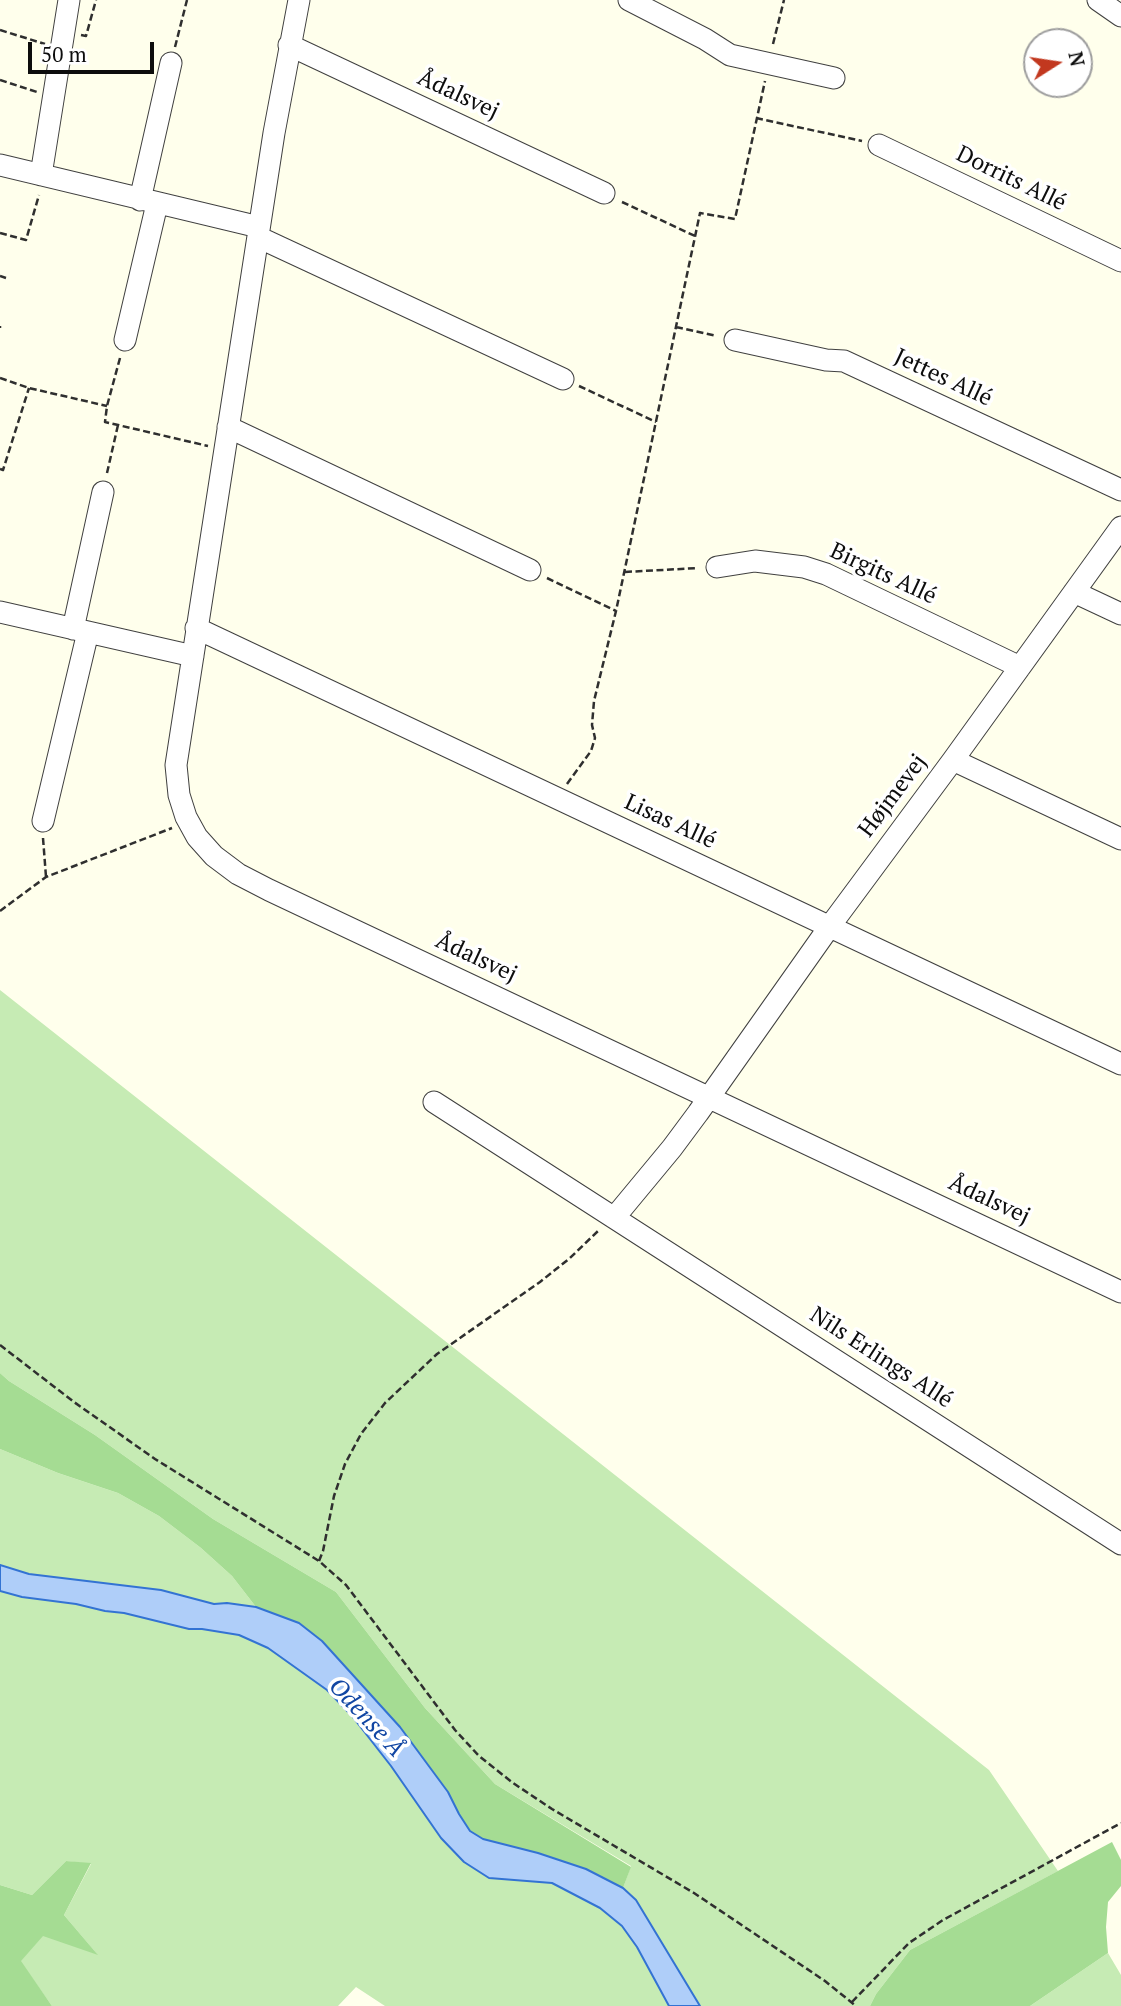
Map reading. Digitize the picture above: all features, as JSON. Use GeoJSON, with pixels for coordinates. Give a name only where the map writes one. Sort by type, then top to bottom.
{"type":"FeatureCollection","features":[{"type":"Feature","properties":{"kind":"street"},"geometry":{"type":"LineString","coordinates":[[43,176],[69,0]]}},
{"type":"Feature","properties":{"kind":"street","name":"Ådalsvej"},"geometry":{"type":"LineString","coordinates":[[299,0],[289,45],[176,765],[179,795],[197,837],[214,856],[238,874],[1121,1292]]}},
{"type":"Feature","properties":{"kind":"street"},"geometry":{"type":"LineString","coordinates":[[1098,0],[1121,16]]}},
{"type":"Feature","properties":{"kind":"street"},"geometry":{"type":"LineString","coordinates":[[634,1],[730,55],[834,78]]}},
{"type":"Feature","properties":{"kind":"street","name":"Ådalsvej"},"geometry":{"type":"LineString","coordinates":[[289,45],[604,193]]}},
{"type":"Feature","properties":{"kind":"street"},"geometry":{"type":"LineString","coordinates":[[125,340],[171,63]]}},
{"type":"Feature","properties":{"kind":"street","name":"Dorrits Allé"},"geometry":{"type":"LineString","coordinates":[[879,145],[1121,261]]}},
{"type":"Feature","properties":{"kind":"street"},"geometry":{"type":"LineString","coordinates":[[0,165],[259,232],[563,379]]}},
{"type":"Feature","properties":{"kind":"street","name":"Jettes Allé"},"geometry":{"type":"LineString","coordinates":[[735,340],[826,360],[844,361],[1121,490]]}},
{"type":"Feature","properties":{"kind":"street"},"geometry":{"type":"LineString","coordinates":[[228,427],[530,570]]}},
{"type":"Feature","properties":{"kind":"street"},"geometry":{"type":"LineString","coordinates":[[43,821],[80,631],[103,492]]}},
{"type":"Feature","properties":{"kind":"street","name":"Højmevej"},"geometry":{"type":"LineString","coordinates":[[709,1097],[830,926],[1121,527]]}},
{"type":"Feature","properties":{"kind":"street","name":"Birgits Allé"},"geometry":{"type":"LineString","coordinates":[[717,567],[755,561],[804,566],[1020,667]]}},
{"type":"Feature","properties":{"kind":"street"},"geometry":{"type":"LineString","coordinates":[[1074,592],[1121,614]]}},
{"type":"Feature","properties":{"kind":"street"},"geometry":{"type":"LineString","coordinates":[[0,612],[193,656]]}},
{"type":"Feature","properties":{"kind":"street","name":"Lisas Allé"},"geometry":{"type":"LineString","coordinates":[[196,628],[1121,1064]]}},
{"type":"Feature","properties":{"kind":"street"},"geometry":{"type":"LineString","coordinates":[[953,760],[1121,839]]}},
{"type":"Feature","properties":{"kind":"street"},"geometry":{"type":"LineString","coordinates":[[614,1218],[672,1148],[709,1097]]}},
{"type":"Feature","properties":{"kind":"street","name":"Nils Erlings Allé"},"geometry":{"type":"LineString","coordinates":[[435,1102],[1121,1544]]}},
{"type":"Feature","properties":{"kind":"path"},"geometry":{"type":"LineString","coordinates":[[171,63],[187,0]]}},
{"type":"Feature","properties":{"kind":"path"},"geometry":{"type":"LineString","coordinates":[[557,798],[591,751],[595,738],[592,725],[594,701],[625,572],[701,213],[734,219],[784,0]]}},
{"type":"Feature","properties":{"kind":"path"},"geometry":{"type":"LineString","coordinates":[[0,30],[61,50]]}},
{"type":"Feature","properties":{"kind":"path"},"geometry":{"type":"LineString","coordinates":[[0,80],[37,92]]}},
{"type":"Feature","properties":{"kind":"path"},"geometry":{"type":"LineString","coordinates":[[756,118],[879,145]]}},
{"type":"Feature","properties":{"kind":"path"},"geometry":{"type":"LineString","coordinates":[[0,233],[26,240],[43,176]]}},
{"type":"Feature","properties":{"kind":"path"},"geometry":{"type":"LineString","coordinates":[[604,193],[695,236]]}},
{"type":"Feature","properties":{"kind":"path"},"geometry":{"type":"LineString","coordinates":[[0,276],[6,278]]}},
{"type":"Feature","properties":{"kind":"path"},"geometry":{"type":"LineString","coordinates":[[676,327],[735,340]]}},
{"type":"Feature","properties":{"kind":"path"},"geometry":{"type":"LineString","coordinates":[[125,340],[105,422],[225,450]]}},
{"type":"Feature","properties":{"kind":"path"},"geometry":{"type":"LineString","coordinates":[[0,378],[29,388],[107,406]]}},
{"type":"Feature","properties":{"kind":"path"},"geometry":{"type":"LineString","coordinates":[[563,379],[656,422]]}},
{"type":"Feature","properties":{"kind":"path"},"geometry":{"type":"LineString","coordinates":[[0,469],[3,470],[29,388]]}},
{"type":"Feature","properties":{"kind":"path"},"geometry":{"type":"LineString","coordinates":[[103,492],[118,425]]}},
{"type":"Feature","properties":{"kind":"path"},"geometry":{"type":"LineString","coordinates":[[625,572],[717,567]]}},
{"type":"Feature","properties":{"kind":"path"},"geometry":{"type":"LineString","coordinates":[[530,570],[616,611]]}},
{"type":"Feature","properties":{"kind":"path"},"geometry":{"type":"LineString","coordinates":[[43,821],[46,877]]}},
{"type":"Feature","properties":{"kind":"path"},"geometry":{"type":"LineString","coordinates":[[0,911],[46,877],[188,821]]}},
{"type":"Feature","properties":{"kind":"path"},"geometry":{"type":"LineString","coordinates":[[319,1561],[334,1496],[345,1464],[362,1434],[385,1403],[437,1354],[540,1282],[614,1218]]}},
{"type":"Feature","properties":{"kind":"path"},"geometry":{"type":"LineString","coordinates":[[0,1345],[155,1459],[319,1561],[346,1585],[454,1730],[479,1756],[513,1783],[694,1893],[825,1981],[856,2006]]}},
{"type":"Feature","properties":{"kind":"path"},"geometry":{"type":"LineString","coordinates":[[851,2002],[909,1942],[924,1932],[1121,1823]]}},
{"type":"Feature","properties":{"kind":"green space"},"geometry":{"type":"Polygon","coordinates":[[[0,990],[989,1770],[1058,1871],[910,1950],[870,2006],[700,2006],[636,1900],[623,1888],[631,1866],[495,1784],[425,1708],[336,1592],[213,1519],[95,1435],[0,1373],[0,990]]]}},
{"type":"Feature","properties":{"kind":"green space"},"geometry":{"type":"Polygon","coordinates":[[[0,1373],[95,1435],[213,1519],[336,1592],[425,1708],[495,1784],[631,1867],[623,1888],[586,1869],[483,1839],[470,1831],[448,1792],[400,1727],[322,1641],[299,1623],[256,1607],[232,1576],[159,1516],[118,1493],[58,1473],[0,1449],[0,1373]]]}},
{"type":"Feature","properties":{"kind":"green space"},"geometry":{"type":"Polygon","coordinates":[[[0,1449],[58,1473],[118,1493],[159,1516],[232,1576],[256,1607],[214,1604],[29,1574],[0,1565],[0,1449]]]}},
{"type":"Feature","properties":{"kind":"green space"},"geometry":{"type":"Polygon","coordinates":[[[0,1591],[124,1613],[189,1629],[239,1635],[268,1648],[327,1690],[352,1716],[415,1801],[532,1881],[552,1883],[600,1908],[622,1926],[637,1947],[669,2006],[385,2006],[356,1987],[338,2006],[52,2006],[20,1961],[43,1935],[97,1954],[64,1915],[91,1864],[66,1861],[32,1895],[0,1885],[0,1591]]]}},
{"type":"Feature","properties":{"kind":"green space"},"geometry":{"type":"Polygon","coordinates":[[[1112,1842],[1121,1860],[1121,1886],[1108,1902],[1108,1953],[1030,2006],[870,2006],[910,1950],[1112,1842]]]}},
{"type":"Feature","properties":{"kind":"green space"},"geometry":{"type":"Polygon","coordinates":[[[66,1861],[91,1863],[64,1915],[98,1955],[43,1936],[21,1961],[52,2006],[0,2006],[0,1885],[32,1895],[66,1861]]]}},
{"type":"Feature","properties":{"kind":"green space"},"geometry":{"type":"Polygon","coordinates":[[[1108,1953],[1121,1975],[1121,2006],[1030,2006],[1108,1953]]]}},
{"type":"Feature","properties":{"kind":"water","name":"Odense Å"},"geometry":{"type":"Polygon","coordinates":[[[0,1565],[29,1574],[161,1590],[214,1604],[256,1607],[299,1623],[322,1641],[400,1727],[448,1792],[470,1831],[483,1839],[586,1869],[623,1888],[636,1900],[700,2006],[669,2006],[637,1947],[622,1926],[600,1908],[552,1883],[489,1878],[464,1862],[441,1838],[352,1716],[327,1690],[268,1648],[239,1635],[189,1629],[124,1613],[0,1591],[0,1565]]]}}]}
